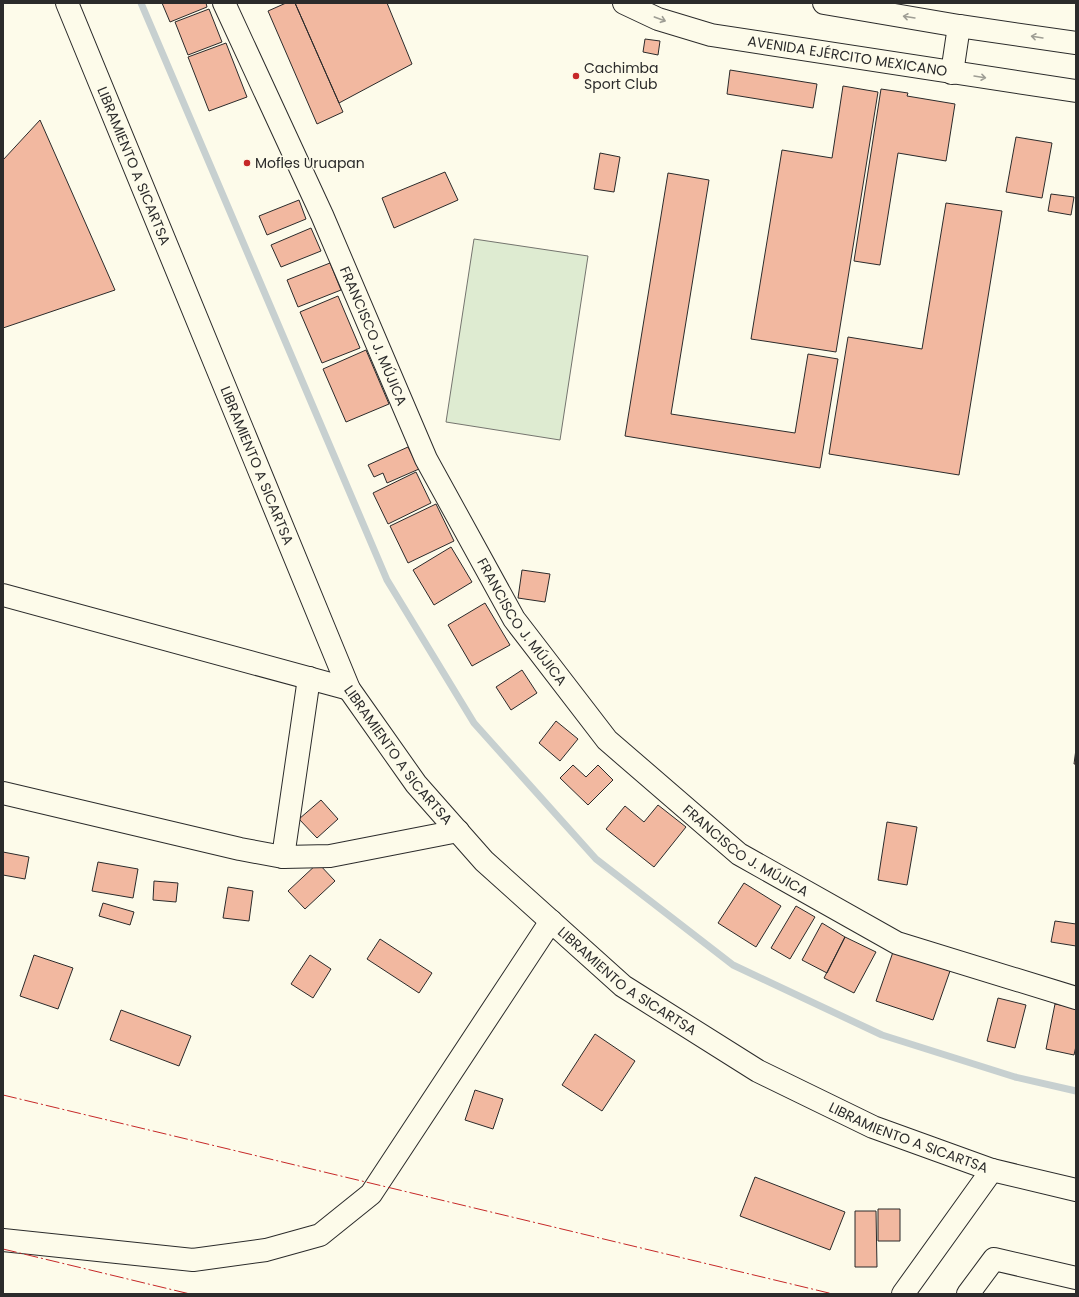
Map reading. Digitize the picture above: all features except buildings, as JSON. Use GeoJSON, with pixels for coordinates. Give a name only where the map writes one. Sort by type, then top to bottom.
{"type":"FeatureCollection","features":[{"type":"Feature","properties":{"kind":"street","name":"LIBRAMIENTO A SICARTSA"},"geometry":{"type":"LineString","coordinates":[[67,3],[349,689],[416,784],[484,861],[623,986],[758,1071],[873,1127],[992,1170],[1076,1190]]}},
{"type":"Feature","properties":{"kind":"street","name":"FRANCISCO J. MÚJICA"},"geometry":{"type":"LineString","coordinates":[[224,3],[322,215],[426,459],[514,619],[607,740],[739,854],[896,943],[1076,998]]}},
{"type":"Feature","properties":{"kind":"street","name":"AVENIDA EJÉRCITO MEXICANO"},"geometry":{"type":"LineString","coordinates":[[624,3],[658,19],[711,35],[1076,91]]}},
{"type":"Feature","properties":{"kind":"street"},"geometry":{"type":"LineString","coordinates":[[824,3],[959,26],[1076,43]]}},
{"type":"Feature","properties":{"kind":"street"},"geometry":{"type":"LineString","coordinates":[[952,73],[959,26]]}},
{"type":"Feature","properties":{"kind":"street"},"geometry":{"type":"LineString","coordinates":[[3,595],[349,689]]}},
{"type":"Feature","properties":{"kind":"street"},"geometry":{"type":"LineString","coordinates":[[283,857],[309,678]]}},
{"type":"Feature","properties":{"kind":"street"},"geometry":{"type":"LineString","coordinates":[[3,793],[240,849],[283,857],[330,856],[458,831]]}},
{"type":"Feature","properties":{"kind":"street"},"geometry":{"type":"LineString","coordinates":[[3,1240],[193,1260],[266,1250],[320,1235],[371,1194],[551,921]]}},
{"type":"Feature","properties":{"kind":"street"},"geometry":{"type":"LineString","coordinates":[[903,1294],[992,1170]]}},
{"type":"Feature","properties":{"kind":"street"},"geometry":{"type":"LineString","coordinates":[[968,1294],[994,1259],[1076,1278]]}},
{"type":"Feature","properties":{"kind":"green space"},"geometry":{"type":"Polygon","coordinates":[[[474,239],[588,256],[560,440],[446,422],[474,239]]]}},
{"type":"Feature","properties":{"kind":"waterway"},"geometry":{"type":"LineString","coordinates":[[141,3],[387,580],[474,723],[596,859],[733,965],[882,1035],[1015,1077],[1076,1091]]}},
{"type":"Feature","properties":{"kind":"power"},"geometry":{"type":"LineString","coordinates":[[3,1095],[833,1294]]}},
{"type":"Feature","properties":{"kind":"power"},"geometry":{"type":"LineString","coordinates":[[3,1249],[190,1294]]}},
{"type":"Feature","properties":{"kind":"place","name":"Cachimba Sport Club"},"geometry":{"type":"Point","coordinates":[576,76]}},
{"type":"Feature","properties":{"kind":"place","name":"Mofles Uruapan"},"geometry":{"type":"Point","coordinates":[247,163]}}]}
